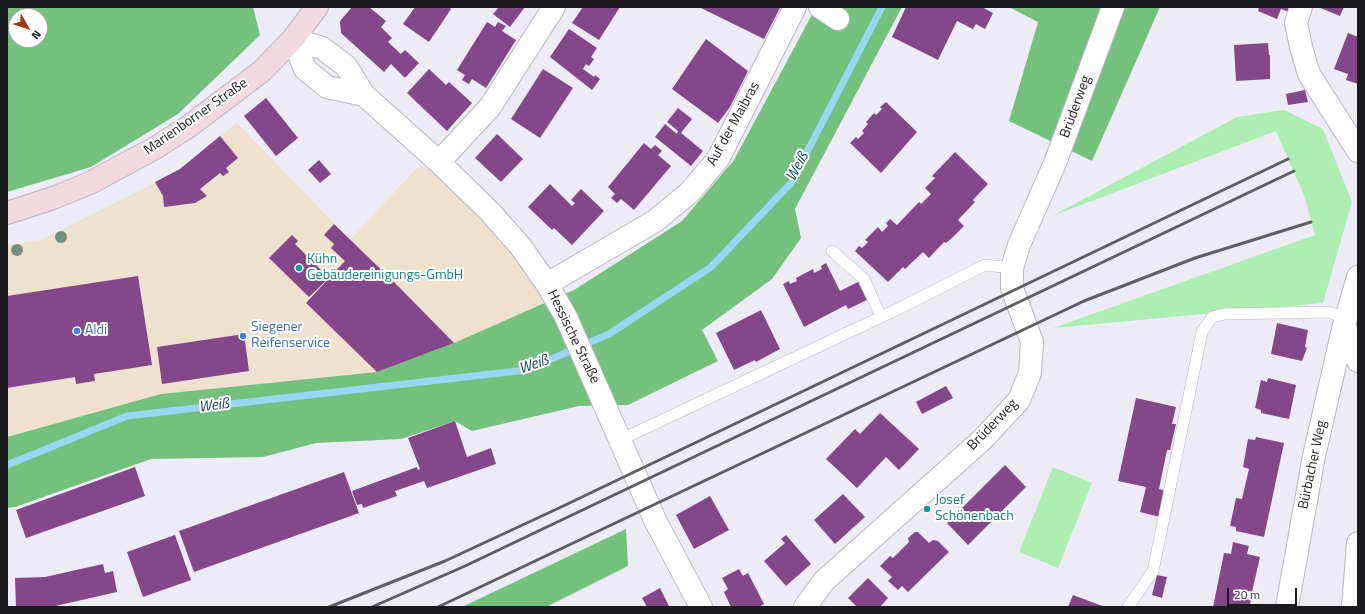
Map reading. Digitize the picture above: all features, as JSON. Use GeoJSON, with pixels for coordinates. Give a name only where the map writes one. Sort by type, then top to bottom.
{"type":"FeatureCollection","features":[{"type":"Feature","properties":{"kind":"main road","name":"Marienborner Straße"},"geometry":{"type":"LineString","coordinates":[[7,212],[53,198],[90,182],[155,148],[188,127],[262,71],[293,39],[317,7]]}},
{"type":"Feature","properties":{"kind":"street"},"geometry":{"type":"LineString","coordinates":[[439,162],[490,107],[554,7]]}},
{"type":"Feature","properties":{"kind":"street","name":"Auf der Maibras"},"geometry":{"type":"LineString","coordinates":[[546,284],[655,221],[689,193],[718,159],[795,7]]}},
{"type":"Feature","properties":{"kind":"street"},"geometry":{"type":"LineString","coordinates":[[820,7],[838,19]]}},
{"type":"Feature","properties":{"kind":"street","name":"Brüderweg"},"geometry":{"type":"LineString","coordinates":[[805,607],[824,581],[983,439],[1019,400],[1030,373],[1032,342],[1012,288],[1012,268],[1019,245],[1055,163],[1113,7]]}},
{"type":"Feature","properties":{"kind":"street"},"geometry":{"type":"LineString","coordinates":[[1301,7],[1296,22],[1301,47],[1309,74],[1358,151]]}},
{"type":"Feature","properties":{"kind":"street","name":"Hessische Straße"},"geometry":{"type":"LineString","coordinates":[[293,39],[305,69],[327,87],[364,95],[439,162],[491,213],[521,247],[566,317],[655,520],[701,607]]}},
{"type":"Feature","properties":{"kind":"street","name":"Bürbacher Weg"},"geometry":{"type":"LineString","coordinates":[[1286,607],[1314,456],[1345,321],[1358,277]]}},
{"type":"Feature","properties":{"kind":"street"},"geometry":{"type":"LineString","coordinates":[[1345,321],[1358,361]]}},
{"type":"Feature","properties":{"kind":"street"},"geometry":{"type":"LineString","coordinates":[[1353,607],[1358,543]]}},
{"type":"Feature","properties":{"kind":"lane"},"geometry":{"type":"LineString","coordinates":[[832,251],[864,279],[881,316]]}},
{"type":"Feature","properties":{"kind":"lane"},"geometry":{"type":"LineString","coordinates":[[620,440],[985,265],[1012,268]]}},
{"type":"Feature","properties":{"kind":"lane"},"geometry":{"type":"LineString","coordinates":[[1128,607],[1153,571],[1202,332],[1212,317],[1224,314],[1328,312],[1345,321]]}},
{"type":"Feature","properties":{"kind":"shaded area"},"geometry":{"type":"Polygon","coordinates":[[[237,123],[350,240],[416,169],[439,162],[555,298],[454,343],[377,372],[161,394],[7,437],[7,245],[41,240],[155,183],[180,169],[237,123]]]}},
{"type":"Feature","properties":{"kind":"green space"},"geometry":{"type":"Polygon","coordinates":[[[7,7],[253,7],[260,35],[178,114],[91,167],[7,192],[7,7]]]}},
{"type":"Feature","properties":{"kind":"green space"},"geometry":{"type":"Polygon","coordinates":[[[816,7],[902,7],[795,209],[801,238],[772,279],[702,330],[718,361],[628,405],[579,406],[472,431],[455,421],[401,439],[316,443],[263,457],[151,459],[15,507],[7,508],[7,437],[161,394],[377,372],[454,343],[574,290],[682,221],[734,160],[816,7]]]}},
{"type":"Feature","properties":{"kind":"green space"},"geometry":{"type":"Polygon","coordinates":[[[1009,7],[1160,7],[1092,161],[1009,121],[1038,22],[1009,7]]]}},
{"type":"Feature","properties":{"kind":"green space"},"geometry":{"type":"Polygon","coordinates":[[[1284,110],[1323,129],[1352,202],[1323,303],[1053,328],[1315,235],[1304,195],[1276,131],[1052,216],[1237,117],[1284,110]]]}},
{"type":"Feature","properties":{"kind":"green space"},"geometry":{"type":"Polygon","coordinates":[[[1053,467],[1092,483],[1058,568],[1019,552],[1053,467]]]}},
{"type":"Feature","properties":{"kind":"green space"},"geometry":{"type":"Polygon","coordinates":[[[626,529],[628,566],[546,607],[462,607],[626,529]]]}},
{"type":"Feature","properties":{"kind":"building"},"geometry":{"type":"Polygon","coordinates":[[[352,7],[369,7],[386,21],[381,27],[392,38],[388,42],[401,54],[405,50],[419,63],[405,78],[391,64],[384,72],[341,33],[340,21],[352,7]]]}},
{"type":"Feature","properties":{"kind":"building"},"geometry":{"type":"Polygon","coordinates":[[[415,7],[448,7],[451,9],[429,42],[403,24],[415,7]]]}},
{"type":"Feature","properties":{"kind":"building"},"geometry":{"type":"Polygon","coordinates":[[[499,7],[525,7],[510,27],[493,14],[499,7]]]}},
{"type":"Feature","properties":{"kind":"building"},"geometry":{"type":"Polygon","coordinates":[[[583,7],[620,7],[599,40],[572,23],[583,7]]]}},
{"type":"Feature","properties":{"kind":"building"},"geometry":{"type":"Polygon","coordinates":[[[699,7],[778,7],[780,8],[764,39],[699,7]]]}},
{"type":"Feature","properties":{"kind":"building"},"geometry":{"type":"Polygon","coordinates":[[[906,7],[982,7],[993,13],[985,29],[976,24],[973,29],[957,21],[938,60],[892,37],[906,7]]]}},
{"type":"Feature","properties":{"kind":"building"},"geometry":{"type":"Polygon","coordinates":[[[1259,7],[1291,7],[1289,12],[1281,9],[1277,19],[1258,11],[1259,7]]]}},
{"type":"Feature","properties":{"kind":"building"},"geometry":{"type":"Polygon","coordinates":[[[1318,7],[1344,7],[1340,16],[1318,7]]]}},
{"type":"Feature","properties":{"kind":"building"},"geometry":{"type":"Polygon","coordinates":[[[487,22],[495,27],[498,22],[506,26],[502,31],[516,40],[486,88],[472,79],[469,84],[462,80],[465,75],[457,70],[487,22]]]}},
{"type":"Feature","properties":{"kind":"building"},"geometry":{"type":"Polygon","coordinates":[[[569,29],[597,48],[591,57],[594,59],[589,66],[586,64],[583,69],[594,77],[595,75],[600,79],[592,90],[550,57],[569,29]]]}},
{"type":"Feature","properties":{"kind":"building"},"geometry":{"type":"Polygon","coordinates":[[[1348,33],[1358,37],[1358,84],[1346,80],[1348,74],[1334,69],[1348,33]]]}},
{"type":"Feature","properties":{"kind":"building"},"geometry":{"type":"Polygon","coordinates":[[[706,39],[748,71],[730,107],[718,123],[672,89],[706,39]]]}},
{"type":"Feature","properties":{"kind":"building"},"geometry":{"type":"Polygon","coordinates":[[[1268,43],[1270,55],[1270,79],[1236,81],[1234,45],[1268,43]]]}},
{"type":"Feature","properties":{"kind":"building"},"geometry":{"type":"Polygon","coordinates":[[[429,69],[446,85],[449,82],[472,103],[447,131],[407,93],[429,69]]]}},
{"type":"Feature","properties":{"kind":"building"},"geometry":{"type":"Polygon","coordinates":[[[543,69],[573,88],[540,138],[511,119],[543,69]]]}},
{"type":"Feature","properties":{"kind":"building"},"geometry":{"type":"Polygon","coordinates":[[[1305,90],[1308,102],[1288,105],[1286,94],[1305,90]]]}},
{"type":"Feature","properties":{"kind":"building"},"geometry":{"type":"Polygon","coordinates":[[[266,98],[298,138],[276,156],[244,116],[266,98]]]}},
{"type":"Feature","properties":{"kind":"building"},"geometry":{"type":"Polygon","coordinates":[[[886,102],[917,132],[881,173],[850,143],[856,137],[858,139],[864,133],[862,131],[868,124],[866,122],[874,113],[876,115],[882,109],[880,107],[886,102]]]}},
{"type":"Feature","properties":{"kind":"building"},"geometry":{"type":"Polygon","coordinates":[[[678,108],[692,119],[681,133],[703,151],[691,166],[655,137],[665,124],[677,134],[678,131],[667,122],[678,108]]]}},
{"type":"Feature","properties":{"kind":"building"},"geometry":{"type":"Polygon","coordinates":[[[497,134],[523,159],[501,182],[475,158],[497,134]]]}},
{"type":"Feature","properties":{"kind":"building"},"geometry":{"type":"Polygon","coordinates":[[[220,136],[238,158],[226,168],[229,172],[223,176],[220,173],[200,189],[207,196],[195,203],[164,207],[163,196],[155,182],[180,169],[220,136]]]}},
{"type":"Feature","properties":{"kind":"building"},"geometry":{"type":"Polygon","coordinates":[[[644,143],[651,149],[655,145],[662,151],[658,155],[671,166],[634,210],[621,199],[617,203],[611,198],[615,194],[608,187],[644,143]]]}},
{"type":"Feature","properties":{"kind":"building"},"geometry":{"type":"Polygon","coordinates":[[[955,152],[988,184],[973,200],[975,202],[958,220],[964,226],[953,237],[946,243],[944,242],[929,258],[923,252],[905,269],[903,267],[888,282],[855,251],[859,246],[862,248],[868,242],[865,240],[878,227],[882,232],[888,226],[886,223],[890,219],[897,225],[919,202],[921,204],[931,194],[925,188],[935,178],[932,176],[955,152]]]}},
{"type":"Feature","properties":{"kind":"building"},"geometry":{"type":"Polygon","coordinates":[[[319,160],[331,174],[320,183],[308,170],[319,160]]]}},
{"type":"Feature","properties":{"kind":"building"},"geometry":{"type":"Polygon","coordinates":[[[550,184],[572,206],[575,203],[571,200],[581,189],[604,211],[572,245],[554,228],[552,230],[528,207],[550,184]]]}},
{"type":"Feature","properties":{"kind":"building"},"geometry":{"type":"Polygon","coordinates":[[[334,224],[454,343],[377,372],[306,303],[345,261],[331,248],[334,244],[324,235],[334,224]]]}},
{"type":"Feature","properties":{"kind":"building","name":"Kühn Gebäudereinigungs-GmbH"},"geometry":{"type":"Polygon","coordinates":[[[292,235],[298,241],[295,244],[329,278],[309,297],[269,258],[292,235]]]}},
{"type":"Feature","properties":{"kind":"building"},"geometry":{"type":"Polygon","coordinates":[[[826,263],[840,291],[858,282],[867,300],[848,309],[846,305],[804,327],[783,284],[789,281],[790,284],[797,281],[796,278],[813,269],[814,273],[822,269],[821,266],[826,263]]]}},
{"type":"Feature","properties":{"kind":"building","name":"Aldi"},"geometry":{"type":"Polygon","coordinates":[[[138,276],[152,365],[94,374],[95,381],[76,384],[75,377],[7,388],[7,296],[138,276]]]}},
{"type":"Feature","properties":{"kind":"building"},"geometry":{"type":"Polygon","coordinates":[[[761,310],[780,349],[756,362],[755,360],[734,370],[716,333],[761,310]]]}},
{"type":"Feature","properties":{"kind":"building"},"geometry":{"type":"Polygon","coordinates":[[[1277,323],[1308,330],[1305,347],[1307,348],[1302,361],[1271,354],[1277,323]]]}},
{"type":"Feature","properties":{"kind":"building"},"geometry":{"type":"Polygon","coordinates":[[[244,334],[249,371],[162,384],[157,347],[244,334]]]}},
{"type":"Feature","properties":{"kind":"building"},"geometry":{"type":"Polygon","coordinates":[[[1268,378],[1296,385],[1289,419],[1261,413],[1261,410],[1255,408],[1261,380],[1267,382],[1268,378]]]}},
{"type":"Feature","properties":{"kind":"building"},"geometry":{"type":"Polygon","coordinates":[[[946,386],[953,398],[922,414],[916,402],[946,386]]]}},
{"type":"Feature","properties":{"kind":"building"},"geometry":{"type":"Polygon","coordinates":[[[1136,398],[1176,407],[1172,424],[1176,424],[1170,450],[1167,450],[1159,489],[1166,491],[1160,517],[1140,512],[1146,487],[1118,481],[1136,398]]]}},
{"type":"Feature","properties":{"kind":"building"},"geometry":{"type":"Polygon","coordinates":[[[880,413],[919,449],[899,470],[886,457],[857,488],[826,459],[855,429],[860,434],[880,413]]]}},
{"type":"Feature","properties":{"kind":"building"},"geometry":{"type":"Polygon","coordinates":[[[455,421],[467,457],[491,448],[496,464],[427,488],[424,481],[395,491],[397,496],[363,508],[362,504],[357,505],[352,491],[417,467],[418,470],[420,469],[408,438],[455,421]]]}},
{"type":"Feature","properties":{"kind":"building"},"geometry":{"type":"Polygon","coordinates":[[[1256,437],[1284,443],[1264,537],[1236,531],[1236,527],[1230,526],[1236,498],[1242,499],[1249,469],[1243,467],[1248,439],[1255,440],[1256,437]]]}},
{"type":"Feature","properties":{"kind":"building"},"geometry":{"type":"Polygon","coordinates":[[[1005,465],[1026,487],[968,545],[947,523],[1005,465]]]}},
{"type":"Feature","properties":{"kind":"building"},"geometry":{"type":"Polygon","coordinates":[[[135,467],[145,496],[26,538],[16,510],[135,467]]]}},
{"type":"Feature","properties":{"kind":"building"},"geometry":{"type":"Polygon","coordinates":[[[344,472],[359,513],[194,572],[179,531],[344,472]]]}},
{"type":"Feature","properties":{"kind":"building"},"geometry":{"type":"Polygon","coordinates":[[[843,494],[865,517],[835,544],[814,520],[843,494]]]}},
{"type":"Feature","properties":{"kind":"building"},"geometry":{"type":"Polygon","coordinates":[[[710,496],[729,530],[694,549],[676,515],[710,496]]]}},
{"type":"Feature","properties":{"kind":"building"},"geometry":{"type":"Polygon","coordinates":[[[915,532],[918,532],[929,543],[933,540],[938,541],[949,552],[908,592],[902,586],[898,590],[888,581],[892,577],[880,566],[890,556],[893,558],[909,542],[908,538],[915,532]]]}},
{"type":"Feature","properties":{"kind":"building"},"geometry":{"type":"Polygon","coordinates":[[[175,535],[191,580],[143,597],[127,552],[175,535]]]}},
{"type":"Feature","properties":{"kind":"building"},"geometry":{"type":"Polygon","coordinates":[[[786,535],[811,564],[786,586],[764,561],[785,543],[781,539],[786,535]]]}},
{"type":"Feature","properties":{"kind":"building"},"geometry":{"type":"Polygon","coordinates":[[[1233,542],[1249,546],[1247,554],[1260,557],[1252,592],[1239,589],[1237,598],[1251,600],[1249,607],[1213,607],[1224,553],[1231,554],[1233,542]]]}},
{"type":"Feature","properties":{"kind":"building"},"geometry":{"type":"Polygon","coordinates":[[[103,564],[105,573],[113,571],[117,592],[51,607],[16,607],[15,578],[45,577],[103,564]]]}},
{"type":"Feature","properties":{"kind":"building"},"geometry":{"type":"Polygon","coordinates":[[[739,569],[743,576],[748,573],[764,604],[759,607],[731,607],[724,592],[728,589],[722,578],[739,569]]]}},
{"type":"Feature","properties":{"kind":"building"},"geometry":{"type":"Polygon","coordinates":[[[1157,575],[1167,577],[1162,598],[1152,595],[1157,575]]]}},
{"type":"Feature","properties":{"kind":"building"},"geometry":{"type":"Polygon","coordinates":[[[868,578],[888,598],[880,607],[857,607],[848,598],[868,578]]]}},
{"type":"Feature","properties":{"kind":"building"},"geometry":{"type":"Polygon","coordinates":[[[660,588],[669,606],[647,607],[642,598],[660,588]]]}},
{"type":"Feature","properties":{"kind":"building"},"geometry":{"type":"Polygon","coordinates":[[[1073,595],[1105,607],[1068,607],[1073,595]]]}},
{"type":"Feature","properties":{"kind":"waterway","name":"Weiß"},"geometry":{"type":"LineString","coordinates":[[7,465],[127,416],[526,370],[609,334],[711,267],[791,183],[882,7]]}},
{"type":"Feature","properties":{"kind":"railway"},"geometry":{"type":"LineString","coordinates":[[329,607],[445,561],[559,508],[1288,159]]}},
{"type":"Feature","properties":{"kind":"railway"},"geometry":{"type":"LineString","coordinates":[[372,607],[465,566],[1294,171]]}},
{"type":"Feature","properties":{"kind":"railway"},"geometry":{"type":"LineString","coordinates":[[438,607],[1084,301],[1195,258],[1311,222]]}},
{"type":"Feature","properties":{"kind":"place","name":"Kühn Gebäudereinigungs-GmbH"},"geometry":{"type":"Point","coordinates":[299,268]}},
{"type":"Feature","properties":{"kind":"place","name":"Aldi"},"geometry":{"type":"Point","coordinates":[77,331]}},
{"type":"Feature","properties":{"kind":"place","name":"Siegener Reifenservice"},"geometry":{"type":"Point","coordinates":[243,336]}},
{"type":"Feature","properties":{"kind":"place","name":"Josef Schönenbach"},"geometry":{"type":"Point","coordinates":[927,509]}}]}
